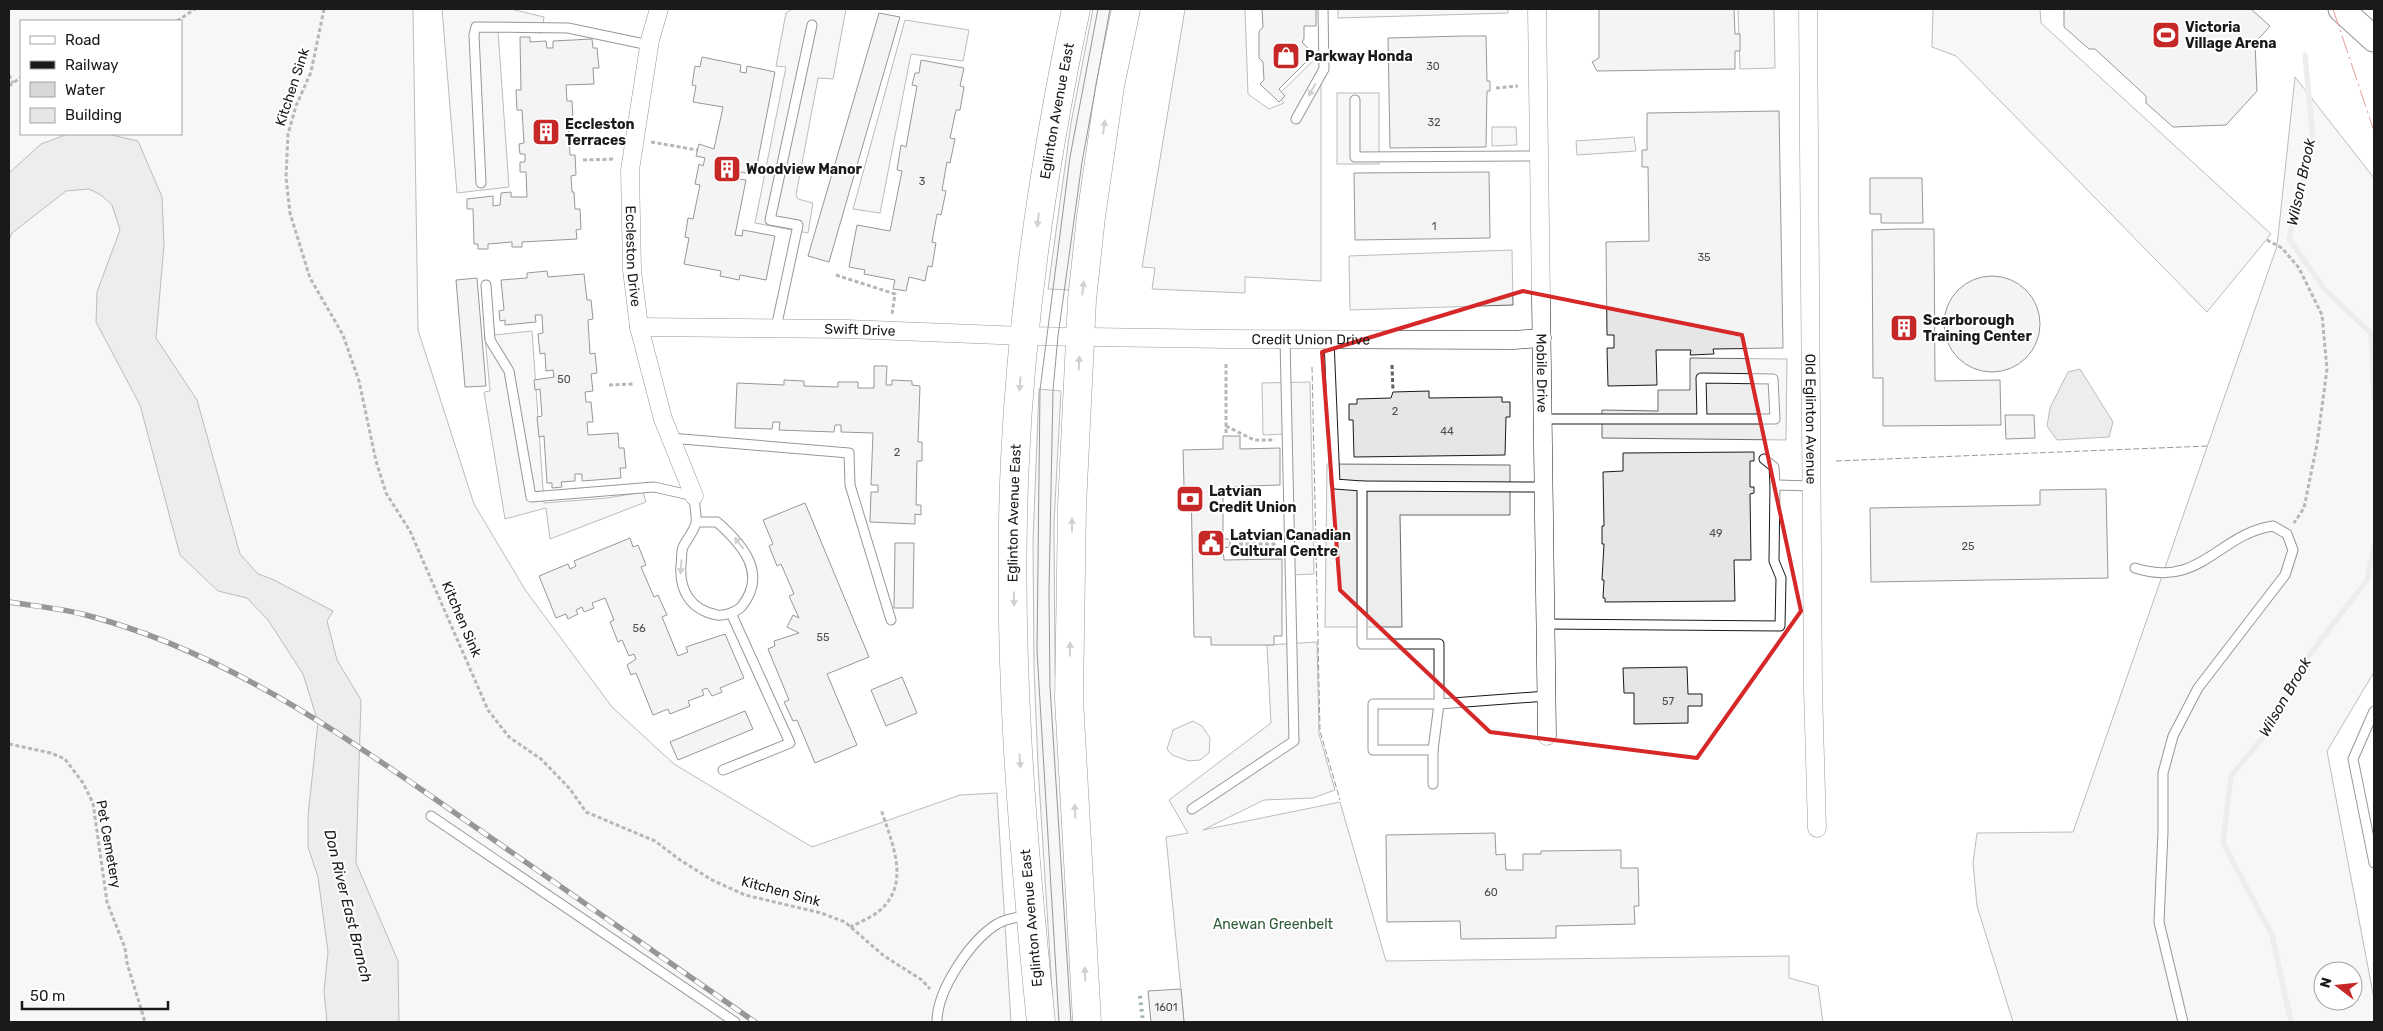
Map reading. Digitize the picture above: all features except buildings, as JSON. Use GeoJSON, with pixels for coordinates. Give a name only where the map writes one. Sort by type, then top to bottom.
{"type":"FeatureCollection","features":[{"type":"Feature","properties":{"kind":"main road","name":"Eglinton Avenue East"},"geometry":{"type":"LineString","coordinates":[[1040,1022],[1030,915],[1016,699],[1013,573],[1015,460],[1024,336],[1045,171],[1076,9]]}},
{"type":"Feature","properties":{"kind":"main road"},"geometry":{"type":"LineString","coordinates":[[1087,1022],[1069,699],[1072,506],[1080,336],[1093,202],[1110,86],[1126,9]]}},
{"type":"Feature","properties":{"kind":"street","name":"Eccleston Drive"},"geometry":{"type":"LineString","coordinates":[[659,9],[649,45],[630,170],[632,270],[639,327],[662,420],[694,496]]}},
{"type":"Feature","properties":{"kind":"street","name":"Mobile Drive"},"geometry":{"type":"LineString","coordinates":[[1537,9],[1547,736]]}},
{"type":"Feature","properties":{"kind":"street","name":"Old Eglinton Avenue"},"geometry":{"type":"LineString","coordinates":[[1808,9],[1811,486],[1816,828]]}},
{"type":"Feature","properties":{"kind":"street"},"geometry":{"type":"LineString","coordinates":[[2341,9],[2374,39]]}},
{"type":"Feature","properties":{"kind":"street","name":"Swift Drive"},"geometry":{"type":"LineString","coordinates":[[639,327],[776,328],[1080,336]]}},
{"type":"Feature","properties":{"kind":"street","name":"Credit Union Drive"},"geometry":{"type":"LineString","coordinates":[[1080,336],[1285,340],[1514,340],[1542,338]]}},
{"type":"Feature","properties":{"kind":"lane"},"geometry":{"type":"LineString","coordinates":[[1296,119],[1324,69],[1323,9]]}},
{"type":"Feature","properties":{"kind":"lane"},"geometry":{"type":"LineString","coordinates":[[776,328],[798,226],[770,220],[812,25]]}},
{"type":"Feature","properties":{"kind":"lane"},"geometry":{"type":"LineString","coordinates":[[481,183],[474,35],[476,27],[568,28],[649,45]]}},
{"type":"Feature","properties":{"kind":"lane"},"geometry":{"type":"LineString","coordinates":[[1354,100],[1355,157],[1539,156]]}},
{"type":"Feature","properties":{"kind":"lane"},"geometry":{"type":"LineString","coordinates":[[486,284],[490,340],[510,371],[531,497],[654,487],[694,496],[696,522],[682,548],[680,576],[685,594],[691,603],[712,614],[722,616],[740,608],[750,591],[752,568],[747,553],[737,539],[717,522],[696,522]]}},
{"type":"Feature","properties":{"kind":"lane"},"geometry":{"type":"LineString","coordinates":[[1192,809],[1294,741],[1285,340]]}},
{"type":"Feature","properties":{"kind":"lane"},"geometry":{"type":"LineString","coordinates":[[1329,340],[1335,484],[1362,486],[1543,487]]}},
{"type":"Feature","properties":{"kind":"lane"},"geometry":{"type":"LineString","coordinates":[[1542,419],[1775,419],[1773,379],[1701,378],[1702,418]]}},
{"type":"Feature","properties":{"kind":"lane"},"geometry":{"type":"LineString","coordinates":[[670,438],[849,453],[850,485],[891,620]]}},
{"type":"Feature","properties":{"kind":"lane"},"geometry":{"type":"LineString","coordinates":[[1546,624],[1780,626],[1781,578],[1774,561],[1774,467],[1764,459]]}},
{"type":"Feature","properties":{"kind":"lane"},"geometry":{"type":"LineString","coordinates":[[1774,485],[1811,486]]}},
{"type":"Feature","properties":{"kind":"lane"},"geometry":{"type":"LineString","coordinates":[[1362,486],[1362,644],[1439,644],[1439,704],[1433,750],[1434,784]]}},
{"type":"Feature","properties":{"kind":"lane"},"geometry":{"type":"LineString","coordinates":[[2135,568],[2151,574],[2166,575],[2187,570],[2257,528],[2273,526],[2287,534],[2293,550],[2285,575],[2198,688],[2173,736],[2162,773],[2163,832],[2159,922],[2183,1022]]}},
{"type":"Feature","properties":{"kind":"lane"},"geometry":{"type":"LineString","coordinates":[[723,770],[790,743],[731,613]]}},
{"type":"Feature","properties":{"kind":"lane"},"geometry":{"type":"LineString","coordinates":[[1433,750],[1373,750],[1374,704],[1439,704],[1547,696]]}},
{"type":"Feature","properties":{"kind":"lane"},"geometry":{"type":"LineString","coordinates":[[2374,711],[2353,760],[2374,863]]}},
{"type":"Feature","properties":{"kind":"lane"},"geometry":{"type":"LineString","coordinates":[[432,816],[735,1022]]}},
{"type":"Feature","properties":{"kind":"lane"},"geometry":{"type":"LineString","coordinates":[[937,1018],[946,986],[963,958],[996,925],[1010,918],[1030,915]]}},
{"type":"Feature","properties":{"kind":"path"},"geometry":{"type":"LineString","coordinates":[[178,20],[194,9]]}},
{"type":"Feature","properties":{"kind":"path","name":"Kitchen Sink"},"geometry":{"type":"LineString","coordinates":[[324,9],[311,72],[296,106],[288,134],[286,177],[290,213],[310,278],[343,335],[359,381],[376,461],[386,493],[410,531],[488,710],[509,737],[541,759],[570,789],[586,812],[654,841],[712,880],[745,895],[821,913],[845,922],[884,956],[922,980],[933,993],[937,1018]]}},
{"type":"Feature","properties":{"kind":"path"},"geometry":{"type":"LineString","coordinates":[[9,75],[12,83]]}},
{"type":"Feature","properties":{"kind":"path"},"geometry":{"type":"LineString","coordinates":[[9,86],[20,78]]}},
{"type":"Feature","properties":{"kind":"path"},"geometry":{"type":"LineString","coordinates":[[1496,88],[1518,86]]}},
{"type":"Feature","properties":{"kind":"path"},"geometry":{"type":"LineString","coordinates":[[651,142],[697,150]]}},
{"type":"Feature","properties":{"kind":"path"},"geometry":{"type":"LineString","coordinates":[[583,160],[632,159]]}},
{"type":"Feature","properties":{"kind":"path"},"geometry":{"type":"LineString","coordinates":[[2267,240],[2282,248],[2299,268],[2322,315],[2327,370],[2304,508],[2287,534]]}},
{"type":"Feature","properties":{"kind":"path"},"geometry":{"type":"LineString","coordinates":[[836,275],[895,294],[892,316]]}},
{"type":"Feature","properties":{"kind":"path"},"geometry":{"type":"LineString","coordinates":[[1226,363],[1226,433]]}},
{"type":"Feature","properties":{"kind":"path"},"geometry":{"type":"LineString","coordinates":[[1392,365],[1393,391]]}},
{"type":"Feature","properties":{"kind":"path"},"geometry":{"type":"LineString","coordinates":[[608,386],[653,383]]}},
{"type":"Feature","properties":{"kind":"path"},"geometry":{"type":"LineString","coordinates":[[1226,426],[1254,440],[1288,440]]}},
{"type":"Feature","properties":{"kind":"path"},"geometry":{"type":"LineString","coordinates":[[1239,544],[1290,544]]}},
{"type":"Feature","properties":{"kind":"path","name":"Pet Cemetery"},"geometry":{"type":"LineString","coordinates":[[9,744],[52,753],[65,759],[93,803],[102,878],[107,902],[125,948],[127,963],[145,1022]]}},
{"type":"Feature","properties":{"kind":"path"},"geometry":{"type":"LineString","coordinates":[[850,927],[873,915],[886,905],[893,892],[898,870],[881,809]]}},
{"type":"Feature","properties":{"kind":"highlighted area"},"geometry":{"type":"Polygon","coordinates":[[[1523,291],[1742,335],[1801,611],[1697,758],[1490,732],[1340,590],[1322,352],[1523,291]]]}},
{"type":"Feature","properties":{"kind":"shaded area"},"geometry":{"type":"Polygon","coordinates":[[[9,9],[413,9],[418,330],[474,504],[526,591],[612,707],[674,764],[812,847],[960,795],[997,793],[1011,1022],[9,1022],[9,9]]]}},
{"type":"Feature","properties":{"kind":"shaded area"},"geometry":{"type":"Polygon","coordinates":[[[442,9],[511,9],[544,17],[542,33],[498,31],[509,187],[457,193],[442,9]]]}},
{"type":"Feature","properties":{"kind":"shaded area"},"geometry":{"type":"Polygon","coordinates":[[[792,9],[846,9],[833,79],[818,78],[796,195],[798,199],[813,203],[808,233],[755,223],[786,67],[776,66],[786,13],[792,9]]]}},
{"type":"Feature","properties":{"kind":"shaded area"},"geometry":{"type":"Polygon","coordinates":[[[1093,9],[1116,9],[1071,290],[1048,289],[1071,123],[1093,9]]]}},
{"type":"Feature","properties":{"kind":"shaded area"},"geometry":{"type":"Polygon","coordinates":[[[1185,9],[1245,9],[1248,94],[1269,109],[1284,103],[1278,95],[1317,57],[1321,69],[1321,281],[1245,277],[1245,293],[1152,289],[1155,268],[1142,267],[1185,9]]]}},
{"type":"Feature","properties":{"kind":"shaded area"},"geometry":{"type":"Polygon","coordinates":[[[1338,9],[1508,9],[1508,13],[1338,18],[1338,9]]]}},
{"type":"Feature","properties":{"kind":"shaded area"},"geometry":{"type":"Polygon","coordinates":[[[1738,9],[1774,9],[1775,68],[1740,69],[1738,9]]]}},
{"type":"Feature","properties":{"kind":"shaded area"},"geometry":{"type":"Polygon","coordinates":[[[1933,9],[2040,9],[2041,23],[2271,234],[2207,312],[1956,56],[1932,47],[1933,9]]]}},
{"type":"Feature","properties":{"kind":"shaded area"},"geometry":{"type":"Polygon","coordinates":[[[905,20],[969,30],[963,61],[911,54],[880,213],[853,209],[905,20]]]}},
{"type":"Feature","properties":{"kind":"shaded area"},"geometry":{"type":"Polygon","coordinates":[[[2295,77],[2374,178],[2374,672],[2327,751],[2374,999],[2374,1022],[2013,1022],[1977,906],[1973,863],[1977,833],[2073,832],[2277,246],[2295,77]]]}},
{"type":"Feature","properties":{"kind":"shaded area"},"geometry":{"type":"Polygon","coordinates":[[[1337,93],[1379,93],[1379,164],[1337,164],[1337,93]]]}},
{"type":"Feature","properties":{"kind":"shaded area"},"geometry":{"type":"Polygon","coordinates":[[[1492,127],[1516,127],[1517,145],[1492,146],[1492,127]]]}},
{"type":"Feature","properties":{"kind":"shaded area"},"geometry":{"type":"Polygon","coordinates":[[[1634,137],[1636,151],[1577,155],[1576,141],[1634,137]]]}},
{"type":"Feature","properties":{"kind":"shaded area"},"geometry":{"type":"Polygon","coordinates":[[[1512,250],[1513,305],[1350,310],[1349,256],[1512,250]]]}},
{"type":"Feature","properties":{"kind":"shaded area"},"geometry":{"type":"Polygon","coordinates":[[[532,331],[544,503],[607,498],[643,492],[646,502],[550,539],[546,508],[505,519],[484,392],[490,391],[485,336],[532,331]]]}},
{"type":"Feature","properties":{"kind":"shaded area"},"geometry":{"type":"Polygon","coordinates":[[[1690,358],[1787,359],[1786,440],[1602,438],[1602,410],[1658,411],[1658,390],[1690,390],[1690,358]]]}},
{"type":"Feature","properties":{"kind":"shaded area"},"geometry":{"type":"Polygon","coordinates":[[[1310,382],[1314,574],[1290,575],[1287,434],[1263,435],[1262,383],[1310,382]]]}},
{"type":"Feature","properties":{"kind":"shaded area"},"geometry":{"type":"Polygon","coordinates":[[[1039,389],[1061,391],[1054,523],[1055,669],[1075,1022],[1054,1022],[1038,766],[1034,669],[1033,541],[1039,389]]]}},
{"type":"Feature","properties":{"kind":"shaded area"},"geometry":{"type":"Polygon","coordinates":[[[1327,464],[1510,465],[1510,515],[1400,515],[1402,627],[1325,627],[1327,464]]]}},
{"type":"Feature","properties":{"kind":"shaded area","name":"Anewan Greenbelt"},"geometry":{"type":"Polygon","coordinates":[[[1317,642],[1319,734],[1335,790],[1313,798],[1264,800],[1203,830],[1340,802],[1386,961],[1789,956],[1789,978],[1818,986],[1823,1022],[1184,1022],[1166,837],[1188,833],[1169,800],[1271,723],[1267,645],[1317,642]]]}},
{"type":"Feature","properties":{"kind":"shaded area"},"geometry":{"type":"Polygon","coordinates":[[[1193,721],[1202,726],[1210,738],[1209,753],[1200,760],[1189,761],[1172,755],[1167,749],[1173,730],[1193,721]]]}},
{"type":"Feature","properties":{"kind":"water","name":"Don River East Branch"},"geometry":{"type":"Polygon","coordinates":[[[65,135],[111,135],[138,141],[162,197],[164,245],[156,338],[197,400],[240,554],[258,574],[272,579],[333,611],[327,621],[337,660],[361,700],[356,863],[398,961],[399,1022],[327,1022],[324,991],[328,952],[318,877],[308,847],[308,816],[318,722],[303,674],[268,620],[247,598],[218,591],[180,555],[140,405],[96,322],[97,292],[120,230],[112,205],[101,195],[89,189],[66,191],[12,233],[9,240],[9,173],[41,144],[65,135]]]}},
{"type":"Feature","properties":{"kind":"water"},"geometry":{"type":"Polygon","coordinates":[[[2080,369],[2113,422],[2109,437],[2057,440],[2047,426],[2050,408],[2068,372],[2080,369]]]}},
{"type":"Feature","properties":{"kind":"waterway","name":"Wilson Brook"},"geometry":{"type":"LineString","coordinates":[[2305,55],[2313,140],[2289,239],[2325,290],[2371,333],[2374,398]]}},
{"type":"Feature","properties":{"kind":"waterway","name":"Wilson Brook"},"geometry":{"type":"LineString","coordinates":[[2291,1022],[2272,935],[2223,843],[2231,776],[2264,736],[2304,662],[2367,580],[2374,546]]}},
{"type":"Feature","properties":{"kind":"tram line"},"geometry":{"type":"LineString","coordinates":[[1059,1022],[1037,651],[1040,390],[1070,157],[1098,9]]}},
{"type":"Feature","properties":{"kind":"tram line"},"geometry":{"type":"LineString","coordinates":[[1071,1022],[1050,687],[1049,591],[1053,390],[1058,336],[1082,162],[1110,9]]}},
{"type":"Feature","properties":{"kind":"railway"},"geometry":{"type":"LineString","coordinates":[[9,602],[82,614],[137,631],[190,652],[242,677],[292,705],[389,767],[755,1022]]}},
{"type":"Feature","properties":{"kind":"hedge"},"geometry":{"type":"LineString","coordinates":[[1140,996],[1143,1022]]}},
{"type":"Feature","properties":{"kind":"fence"},"geometry":{"type":"LineString","coordinates":[[1312,367],[1320,731],[1340,800]]}},
{"type":"Feature","properties":{"kind":"fence"},"geometry":{"type":"LineString","coordinates":[[1836,461],[2208,446]]}},
{"type":"Feature","properties":{"kind":"power"},"geometry":{"type":"LineString","coordinates":[[2333,9],[2374,131]]}},
{"type":"Feature","properties":{"kind":"place","name":"Victoria Village Arena"},"geometry":{"type":"Point","coordinates":[2166,35]}},
{"type":"Feature","properties":{"kind":"place","name":"Parkway Honda"},"geometry":{"type":"Point","coordinates":[1286,56]}},
{"type":"Feature","properties":{"kind":"place","name":"Eccleston Terraces"},"geometry":{"type":"Point","coordinates":[546,132]}},
{"type":"Feature","properties":{"kind":"place","name":"Woodview Manor"},"geometry":{"type":"Point","coordinates":[727,169]}},
{"type":"Feature","properties":{"kind":"place","name":"Scarborough Training Center"},"geometry":{"type":"Point","coordinates":[1904,328]}},
{"type":"Feature","properties":{"kind":"place","name":"Latvian Credit Union"},"geometry":{"type":"Point","coordinates":[1190,499]}},
{"type":"Feature","properties":{"kind":"place","name":"Latvian Canadian Cultural Centre"},"geometry":{"type":"Point","coordinates":[1211,543]}}]}
